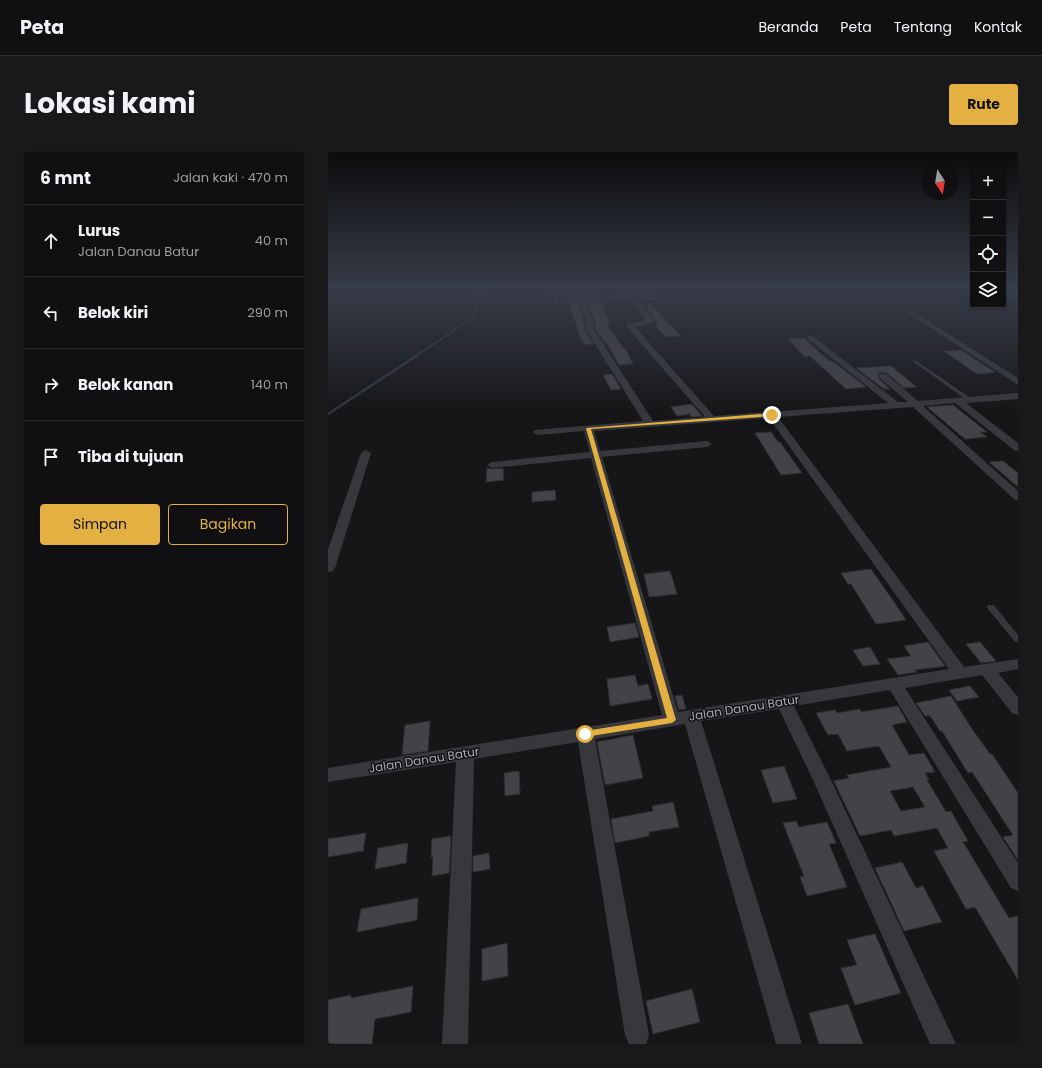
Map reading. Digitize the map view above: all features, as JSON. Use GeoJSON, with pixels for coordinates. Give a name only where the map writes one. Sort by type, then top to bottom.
{"type":"FeatureCollection","features":[{"type":"Feature","properties":{"kind":"street"},"geometry":{"type":"LineString","coordinates":[[590,330],[650,424]]}},
{"type":"Feature","properties":{"kind":"street"},"geometry":{"type":"LineString","coordinates":[[633,330],[712,419]]}},
{"type":"Feature","properties":{"kind":"street"},"geometry":{"type":"LineString","coordinates":[[938,330],[1018,382]]}},
{"type":"Feature","properties":{"kind":"street"},"geometry":{"type":"LineString","coordinates":[[810,337],[897,406]]}},
{"type":"Feature","properties":{"kind":"street"},"geometry":{"type":"LineString","coordinates":[[883,376],[1018,497]]}},
{"type":"Feature","properties":{"kind":"street"},"geometry":{"type":"LineString","coordinates":[[538,432],[1018,396]]}},
{"type":"Feature","properties":{"kind":"street"},"geometry":{"type":"LineString","coordinates":[[958,401],[1018,448]]}},
{"type":"Feature","properties":{"kind":"street"},"geometry":{"type":"LineString","coordinates":[[772,415],[960,673]]}},
{"type":"Feature","properties":{"kind":"street"},"geometry":{"type":"LineString","coordinates":[[588,428],[789,1044]]}},
{"type":"Feature","properties":{"kind":"street"},"geometry":{"type":"LineString","coordinates":[[492,465],[707,444]]}},
{"type":"Feature","properties":{"kind":"street"},"geometry":{"type":"LineString","coordinates":[[328,568],[366,453]]}},
{"type":"Feature","properties":{"kind":"street","name":"Jalan Danau Batur"},"geometry":{"type":"LineString","coordinates":[[328,775],[1018,664]]}},
{"type":"Feature","properties":{"kind":"street"},"geometry":{"type":"LineString","coordinates":[[986,669],[1018,709]]}},
{"type":"Feature","properties":{"kind":"street"},"geometry":{"type":"LineString","coordinates":[[894,684],[1018,881]]}},
{"type":"Feature","properties":{"kind":"street"},"geometry":{"type":"LineString","coordinates":[[784,702],[823,782],[943,1044]]}},
{"type":"Feature","properties":{"kind":"street"},"geometry":{"type":"LineString","coordinates":[[585,734],[637,1035]]}},
{"type":"Feature","properties":{"kind":"street"},"geometry":{"type":"LineString","coordinates":[[455,1044],[465,753]]}},
{"type":"Feature","properties":{"kind":"lane"},"geometry":{"type":"LineString","coordinates":[[915,361],[970,400]]}},
{"type":"Feature","properties":{"kind":"lane"},"geometry":{"type":"LineString","coordinates":[[991,607],[1018,640]]}},
{"type":"Feature","properties":{"kind":"building"},"geometry":{"type":"Polygon","coordinates":[[[578,330],[584,330],[593,344],[584,344],[583,339],[581,339],[578,330]]]}},
{"type":"Feature","properties":{"kind":"building"},"geometry":{"type":"Polygon","coordinates":[[[596,330],[610,330],[624,349],[626,349],[633,364],[619,365],[607,343],[605,343],[596,330]]]}},
{"type":"Feature","properties":{"kind":"building"},"geometry":{"type":"Polygon","coordinates":[[[659,330],[675,330],[681,336],[666,337],[659,330]]]}},
{"type":"Feature","properties":{"kind":"building"},"geometry":{"type":"Polygon","coordinates":[[[804,338],[829,361],[832,361],[866,387],[846,389],[810,356],[805,357],[788,339],[804,338]]]}},
{"type":"Feature","properties":{"kind":"building"},"geometry":{"type":"Polygon","coordinates":[[[961,350],[995,372],[977,374],[944,351],[961,350]]]}},
{"type":"Feature","properties":{"kind":"building"},"geometry":{"type":"Polygon","coordinates":[[[891,366],[917,387],[904,388],[887,373],[880,372],[878,375],[879,379],[890,389],[884,389],[856,368],[891,366]]]}},
{"type":"Feature","properties":{"kind":"building"},"geometry":{"type":"Polygon","coordinates":[[[612,374],[621,389],[611,390],[603,375],[612,374]]]}},
{"type":"Feature","properties":{"kind":"building"},"geometry":{"type":"Polygon","coordinates":[[[692,404],[702,416],[691,417],[690,414],[677,416],[671,407],[692,404]]]}},
{"type":"Feature","properties":{"kind":"building"},"geometry":{"type":"Polygon","coordinates":[[[953,405],[987,432],[980,432],[987,437],[965,439],[927,407],[953,405]]]}},
{"type":"Feature","properties":{"kind":"building"},"geometry":{"type":"Polygon","coordinates":[[[771,432],[802,473],[781,475],[755,433],[771,432]]]}},
{"type":"Feature","properties":{"kind":"building"},"geometry":{"type":"Polygon","coordinates":[[[1003,461],[1018,473],[1018,487],[989,462],[1003,461]]]}},
{"type":"Feature","properties":{"kind":"building"},"geometry":{"type":"Polygon","coordinates":[[[487,468],[503,468],[504,480],[486,482],[487,468]]]}},
{"type":"Feature","properties":{"kind":"building"},"geometry":{"type":"Polygon","coordinates":[[[555,490],[556,500],[532,502],[532,492],[555,490]]]}},
{"type":"Feature","properties":{"kind":"building"},"geometry":{"type":"Polygon","coordinates":[[[871,569],[906,620],[876,624],[851,584],[848,584],[841,573],[871,569]]]}},
{"type":"Feature","properties":{"kind":"building"},"geometry":{"type":"Polygon","coordinates":[[[670,571],[677,594],[649,597],[644,574],[670,571]]]}},
{"type":"Feature","properties":{"kind":"building"},"geometry":{"type":"Polygon","coordinates":[[[635,623],[639,637],[610,642],[607,627],[635,623]]]}},
{"type":"Feature","properties":{"kind":"building"},"geometry":{"type":"Polygon","coordinates":[[[928,642],[945,666],[915,670],[917,672],[898,675],[887,659],[911,656],[904,646],[928,642]]]}},
{"type":"Feature","properties":{"kind":"building"},"geometry":{"type":"Polygon","coordinates":[[[980,642],[996,661],[981,663],[966,644],[980,642]]]}},
{"type":"Feature","properties":{"kind":"building"},"geometry":{"type":"Polygon","coordinates":[[[870,647],[880,664],[863,666],[853,650],[870,647]]]}},
{"type":"Feature","properties":{"kind":"building"},"geometry":{"type":"Polygon","coordinates":[[[635,675],[638,686],[648,684],[652,699],[610,706],[607,679],[635,675]]]}},
{"type":"Feature","properties":{"kind":"building"},"geometry":{"type":"Polygon","coordinates":[[[970,686],[979,697],[957,701],[949,690],[970,686]]]}},
{"type":"Feature","properties":{"kind":"building"},"geometry":{"type":"Polygon","coordinates":[[[682,695],[686,709],[679,710],[675,696],[682,695]]]}},
{"type":"Feature","properties":{"kind":"building"},"geometry":{"type":"Polygon","coordinates":[[[951,696],[972,729],[990,754],[992,754],[1018,793],[1018,860],[1003,837],[1013,835],[972,772],[968,773],[942,731],[940,731],[930,716],[925,716],[916,703],[951,696]]]}},
{"type":"Feature","properties":{"kind":"building"},"geometry":{"type":"Polygon","coordinates":[[[898,706],[907,722],[892,725],[909,755],[924,753],[935,772],[925,773],[929,780],[927,780],[946,812],[951,811],[968,841],[963,842],[1009,918],[1018,916],[1018,980],[975,907],[966,909],[934,851],[948,848],[937,828],[894,836],[891,830],[860,836],[834,781],[849,778],[847,775],[891,767],[879,746],[847,751],[838,734],[828,735],[816,713],[835,710],[837,713],[860,709],[861,712],[898,706]],[[913,787],[890,791],[901,811],[925,807],[913,787]]]}},
{"type":"Feature","properties":{"kind":"building"},"geometry":{"type":"Polygon","coordinates":[[[430,721],[428,751],[402,755],[405,725],[430,721]]]}},
{"type":"Feature","properties":{"kind":"building"},"geometry":{"type":"Polygon","coordinates":[[[633,735],[643,778],[605,785],[597,742],[633,735]]]}},
{"type":"Feature","properties":{"kind":"building"},"geometry":{"type":"Polygon","coordinates":[[[784,766],[797,799],[773,803],[761,770],[784,766]]]}},
{"type":"Feature","properties":{"kind":"building"},"geometry":{"type":"Polygon","coordinates":[[[519,771],[520,794],[505,796],[504,773],[519,771]]]}},
{"type":"Feature","properties":{"kind":"building"},"geometry":{"type":"Polygon","coordinates":[[[673,802],[679,827],[649,832],[649,836],[615,843],[611,819],[653,811],[652,806],[673,802]]]}},
{"type":"Feature","properties":{"kind":"building"},"geometry":{"type":"Polygon","coordinates":[[[796,821],[799,827],[827,822],[836,843],[829,844],[847,887],[807,896],[800,877],[804,876],[783,823],[796,821]]]}},
{"type":"Feature","properties":{"kind":"building"},"geometry":{"type":"Polygon","coordinates":[[[366,833],[363,851],[328,857],[328,839],[366,833]]]}},
{"type":"Feature","properties":{"kind":"building"},"geometry":{"type":"Polygon","coordinates":[[[451,836],[449,873],[432,876],[432,839],[451,836]]]}},
{"type":"Feature","properties":{"kind":"building"},"geometry":{"type":"Polygon","coordinates":[[[408,843],[406,863],[375,869],[378,848],[408,843]]]}},
{"type":"Feature","properties":{"kind":"building"},"geometry":{"type":"Polygon","coordinates":[[[489,853],[490,869],[473,872],[473,856],[489,853]]]}},
{"type":"Feature","properties":{"kind":"building"},"geometry":{"type":"Polygon","coordinates":[[[902,862],[916,888],[923,886],[942,922],[904,931],[875,868],[902,862]]]}},
{"type":"Feature","properties":{"kind":"building"},"geometry":{"type":"Polygon","coordinates":[[[418,898],[417,920],[357,932],[361,909],[418,898]]]}},
{"type":"Feature","properties":{"kind":"building"},"geometry":{"type":"Polygon","coordinates":[[[875,934],[901,993],[855,1005],[841,968],[857,965],[847,940],[875,934]]]}},
{"type":"Feature","properties":{"kind":"building"},"geometry":{"type":"Polygon","coordinates":[[[507,943],[508,976],[482,981],[482,949],[507,943]]]}},
{"type":"Feature","properties":{"kind":"building"},"geometry":{"type":"Polygon","coordinates":[[[413,986],[411,1012],[375,1019],[372,1044],[328,1044],[328,1000],[351,995],[351,998],[413,986]]]}},
{"type":"Feature","properties":{"kind":"building"},"geometry":{"type":"Polygon","coordinates":[[[692,989],[700,1022],[653,1034],[646,1001],[692,989]]]}},
{"type":"Feature","properties":{"kind":"building"},"geometry":{"type":"Polygon","coordinates":[[[848,1004],[863,1044],[819,1044],[809,1013],[848,1004]]]}},
{"type":"Feature","properties":{"kind":"waterway"},"geometry":{"type":"LineString","coordinates":[[417,355],[455,330]]}},
{"type":"Feature","properties":{"kind":"waterway"},"geometry":{"type":"LineString","coordinates":[[328,414],[419,354]]}},
{"type":"Feature","properties":{"kind":"route"},"geometry":{"type":"LineString","coordinates":[[585,734],[672,720],[588,428],[772,415]]}}]}
